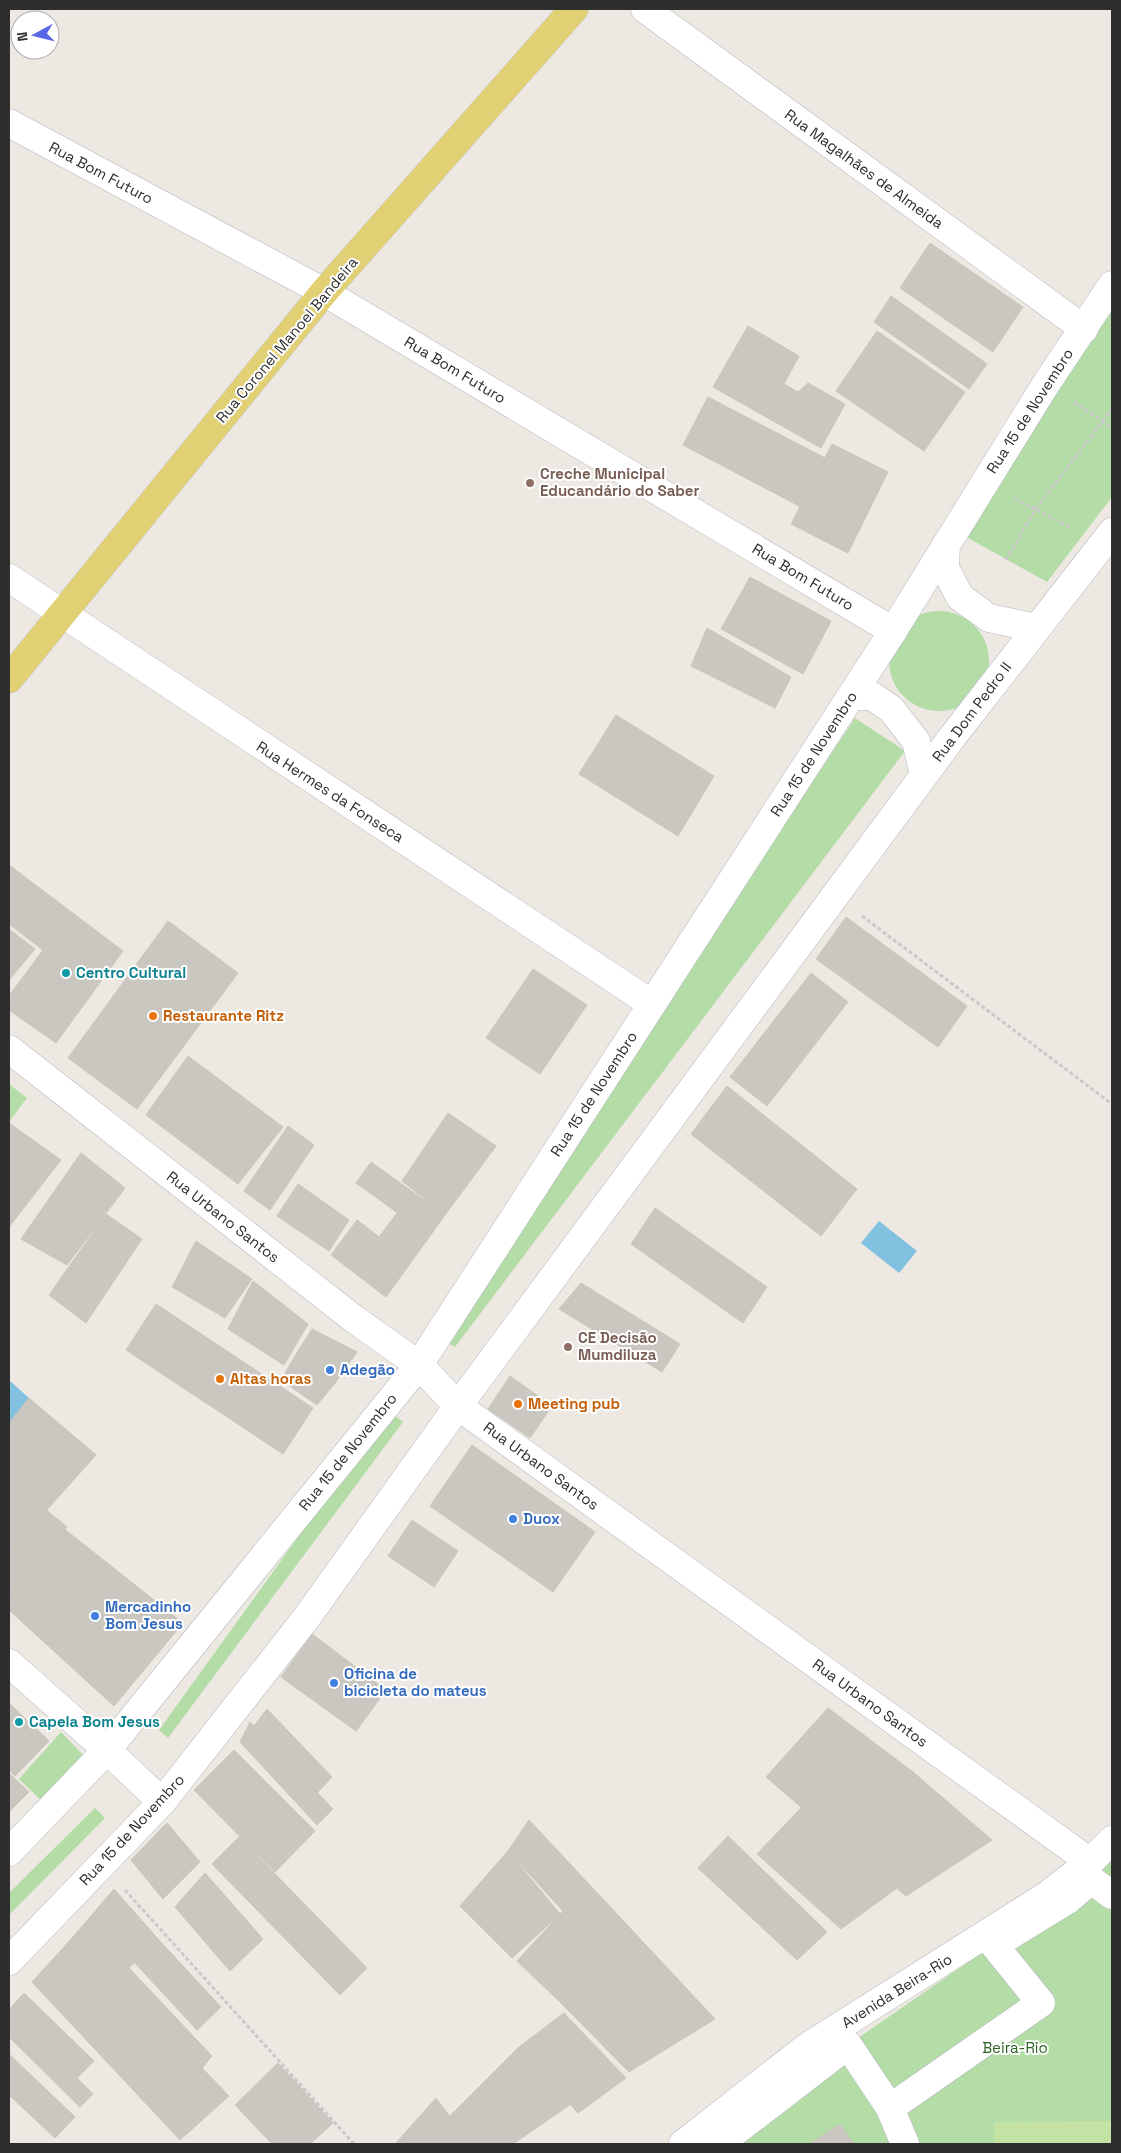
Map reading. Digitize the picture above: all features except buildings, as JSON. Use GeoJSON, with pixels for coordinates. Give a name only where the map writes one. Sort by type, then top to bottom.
{"type":"FeatureCollection","features":[{"type":"Feature","properties":{"kind":"main road","name":"Rua Coronel Manoel Bandeira"},"geometry":{"type":"LineString","coordinates":[[9,679],[324,292],[574,9]]}},
{"type":"Feature","properties":{"kind":"street","name":"Rua Magalhães de Almeida"},"geometry":{"type":"LineString","coordinates":[[645,9],[1084,329]]}},
{"type":"Feature","properties":{"kind":"street","name":"Rua Bom Futuro"},"geometry":{"type":"LineString","coordinates":[[9,123],[324,292],[893,631]]}},
{"type":"Feature","properties":{"kind":"street","name":"Rua 15 de Novembro"},"geometry":{"type":"LineString","coordinates":[[9,1852],[107,1750],[419,1365],[893,631],[1046,384],[1112,285]]}},
{"type":"Feature","properties":{"kind":"street","name":"Rua Dom Pedro II"},"geometry":{"type":"LineString","coordinates":[[836,896],[924,775],[1112,532]]}},
{"type":"Feature","properties":{"kind":"street"},"geometry":{"type":"LineString","coordinates":[[946,545],[945,568],[960,597],[989,618],[1036,628]]}},
{"type":"Feature","properties":{"kind":"street","name":"Rua Hermes da Fonseca"},"geometry":{"type":"LineString","coordinates":[[9,578],[62,615],[652,1004]]}},
{"type":"Feature","properties":{"kind":"street"},"geometry":{"type":"LineString","coordinates":[[851,696],[872,696],[891,709],[916,741],[924,775]]}},
{"type":"Feature","properties":{"kind":"street","name":"Rua 15 de Novembro"},"geometry":{"type":"LineString","coordinates":[[9,1961],[162,1802],[307,1617],[458,1406],[836,896]]}},
{"type":"Feature","properties":{"kind":"street","name":"Rua Urbano Santos"},"geometry":{"type":"LineString","coordinates":[[9,1049],[354,1319],[419,1365],[458,1406],[1101,1874]]}},
{"type":"Feature","properties":{"kind":"street"},"geometry":{"type":"LineString","coordinates":[[9,1663],[107,1750],[162,1802]]}},
{"type":"Feature","properties":{"kind":"street","name":"Avenida Beira-Rio"},"geometry":{"type":"LineString","coordinates":[[683,2144],[806,2048],[1046,1896],[1101,1874],[1112,1840]]}},
{"type":"Feature","properties":{"kind":"street"},"geometry":{"type":"LineString","coordinates":[[890,2108],[1041,2003],[994,1944],[1069,1899],[1101,1874]]}},
{"type":"Feature","properties":{"kind":"street"},"geometry":{"type":"LineString","coordinates":[[719,2144],[848,2045],[890,2108],[905,2144]]}},
{"type":"Feature","properties":{"kind":"path"},"geometry":{"type":"LineString","coordinates":[[1066,397],[1112,428]]}},
{"type":"Feature","properties":{"kind":"path"},"geometry":{"type":"LineString","coordinates":[[1006,560],[1035,510],[1112,409]]}},
{"type":"Feature","properties":{"kind":"path"},"geometry":{"type":"LineString","coordinates":[[1013,497],[1076,530]]}},
{"type":"Feature","properties":{"kind":"path"},"geometry":{"type":"LineString","coordinates":[[836,896],[1112,1104]]}},
{"type":"Feature","properties":{"kind":"path"},"geometry":{"type":"LineString","coordinates":[[102,1863],[354,2144]]}},
{"type":"Feature","properties":{"kind":"green space"},"geometry":{"type":"Polygon","coordinates":[[[1112,288],[1112,497],[1047,582],[959,533],[1112,288]]]}},
{"type":"Feature","properties":{"kind":"green space"},"geometry":{"type":"Polygon","coordinates":[[[939,611],[958,615],[974,626],[985,642],[989,661],[985,680],[974,696],[958,707],[939,711],[920,707],[904,696],[893,680],[889,661],[893,642],[904,626],[920,615],[939,611]]]}},
{"type":"Feature","properties":{"kind":"green space"},"geometry":{"type":"Polygon","coordinates":[[[855,718],[905,751],[455,1347],[440,1338],[855,718]]]}},
{"type":"Feature","properties":{"kind":"green space"},"geometry":{"type":"Polygon","coordinates":[[[9,1084],[27,1098],[9,1122],[9,1084]]]}},
{"type":"Feature","properties":{"kind":"green space"},"geometry":{"type":"Polygon","coordinates":[[[389,1411],[403,1422],[168,1738],[159,1730],[389,1411]]]}},
{"type":"Feature","properties":{"kind":"green space"},"geometry":{"type":"Polygon","coordinates":[[[61,1732],[84,1756],[41,1800],[19,1779],[61,1732]]]}},
{"type":"Feature","properties":{"kind":"green space"},"geometry":{"type":"Polygon","coordinates":[[[95,1808],[105,1818],[9,1915],[9,1893],[95,1808]]]}},
{"type":"Feature","properties":{"kind":"green space","name":"Beira-Rio"},"geometry":{"type":"Polygon","coordinates":[[[1112,1826],[1112,2144],[719,2144],[848,2045],[1016,1929],[1087,1872],[1112,1826]]]}},
{"type":"Feature","properties":{"kind":"green space"},"geometry":{"type":"Polygon","coordinates":[[[1112,2121],[1112,2144],[994,2144],[994,2122],[1112,2121]]]}},
{"type":"Feature","properties":{"kind":"water"},"geometry":{"type":"Polygon","coordinates":[[[879,1221],[917,1251],[899,1273],[861,1243],[879,1221]]]}},
{"type":"Feature","properties":{"kind":"water"},"geometry":{"type":"Polygon","coordinates":[[[9,1380],[29,1398],[9,1423],[9,1380]]]}},
{"type":"Feature","properties":{"kind":"place","name":"Creche Municipal Educandário do Saber"},"geometry":{"type":"Point","coordinates":[530,483]}},
{"type":"Feature","properties":{"kind":"place","name":"Centro Cultural"},"geometry":{"type":"Point","coordinates":[66,973]}},
{"type":"Feature","properties":{"kind":"place","name":"Restaurante Ritz"},"geometry":{"type":"Point","coordinates":[153,1016]}},
{"type":"Feature","properties":{"kind":"place","name":"CE Decisão Mumdiluza"},"geometry":{"type":"Point","coordinates":[568,1347]}},
{"type":"Feature","properties":{"kind":"place","name":"Adegão"},"geometry":{"type":"Point","coordinates":[330,1370]}},
{"type":"Feature","properties":{"kind":"place","name":"Altas horas"},"geometry":{"type":"Point","coordinates":[220,1379]}},
{"type":"Feature","properties":{"kind":"place","name":"Meeting pub"},"geometry":{"type":"Point","coordinates":[518,1404]}},
{"type":"Feature","properties":{"kind":"place","name":"Duox"},"geometry":{"type":"Point","coordinates":[513,1519]}},
{"type":"Feature","properties":{"kind":"place","name":"Mercadinho Bom Jesus"},"geometry":{"type":"Point","coordinates":[95,1616]}},
{"type":"Feature","properties":{"kind":"place","name":"Oficina de bicicleta do mateus"},"geometry":{"type":"Point","coordinates":[334,1683]}},
{"type":"Feature","properties":{"kind":"place","name":"Capela Bom Jesus"},"geometry":{"type":"Point","coordinates":[19,1722]}}]}
